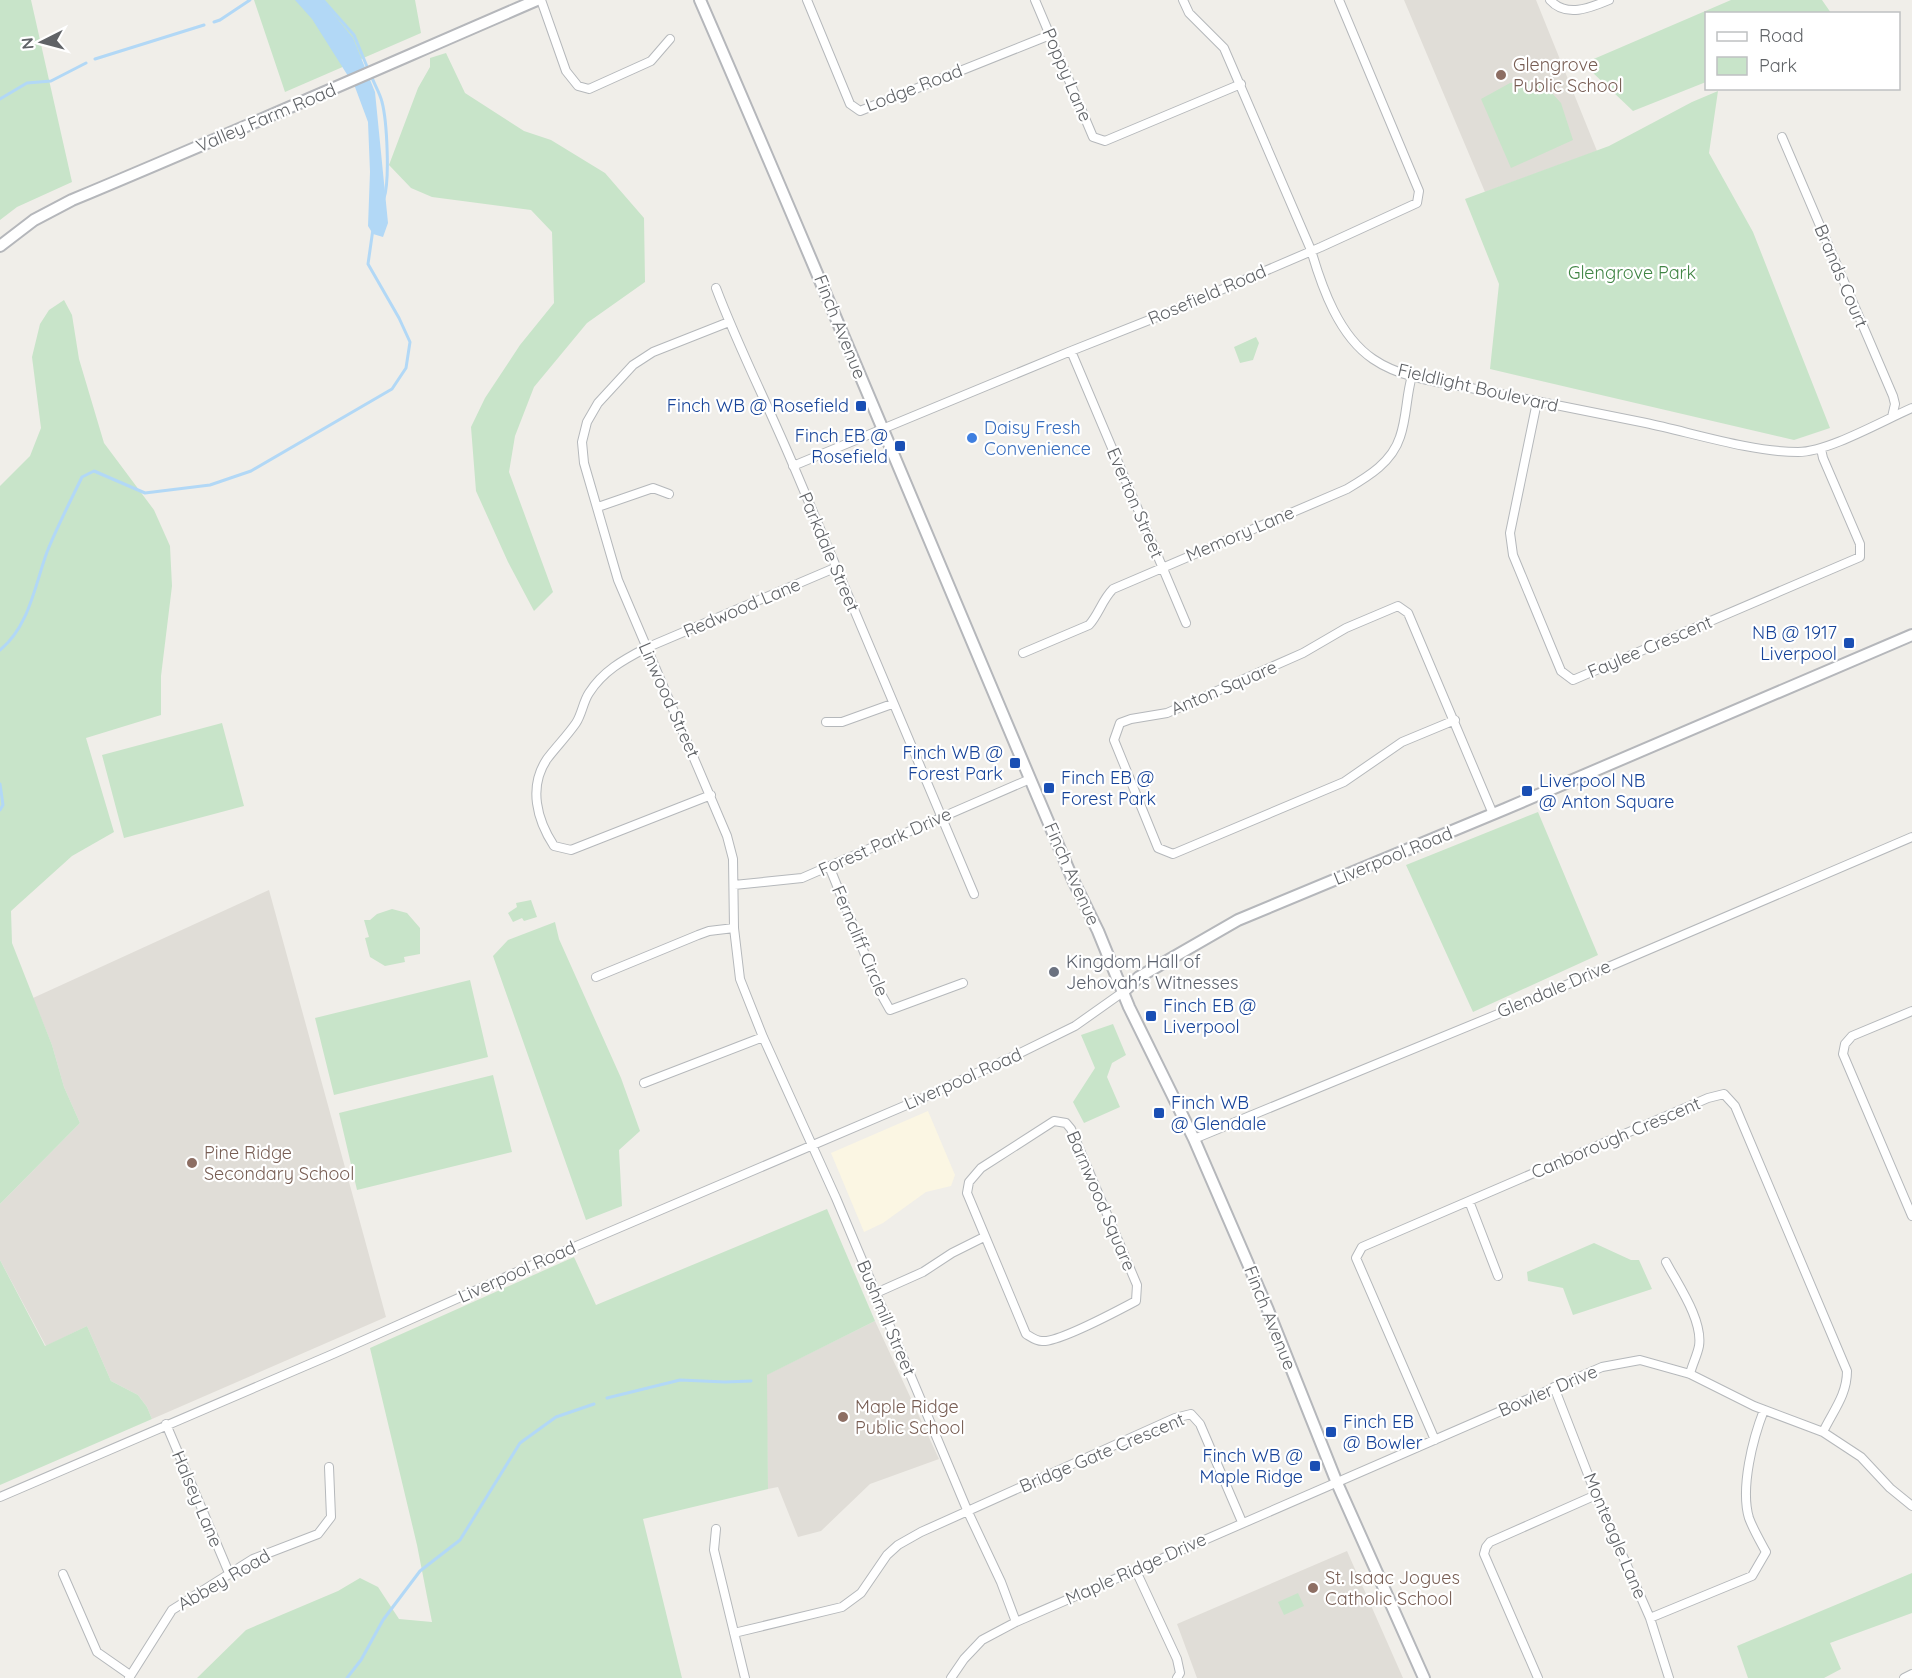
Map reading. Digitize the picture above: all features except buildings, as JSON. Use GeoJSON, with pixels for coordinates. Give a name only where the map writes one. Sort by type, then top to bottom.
{"type":"FeatureCollection","features":[{"type":"Feature","properties":{"kind":"main road","name":"Valley Farm Road"},"geometry":{"type":"LineString","coordinates":[[0,246],[34,220],[72,200],[539,0]]}},
{"type":"Feature","properties":{"kind":"main road","name":"Finch Avenue"},"geometry":{"type":"LineString","coordinates":[[700,0],[804,239],[1030,779],[1124,992],[1194,1139],[1268,1310],[1337,1483],[1424,1678]]}},
{"type":"Feature","properties":{"kind":"main road","name":"Liverpool Road"},"geometry":{"type":"LineString","coordinates":[[1124,992],[1139,977],[1238,920],[1912,635]]}},
{"type":"Feature","properties":{"kind":"street"},"geometry":{"type":"LineString","coordinates":[[539,0],[566,71],[578,86],[589,89],[651,62],[670,39]]}},
{"type":"Feature","properties":{"kind":"street","name":"Lodge Road"},"geometry":{"type":"LineString","coordinates":[[807,0],[850,104],[860,111],[1050,35]]}},
{"type":"Feature","properties":{"kind":"street","name":"Poppy Lane"},"geometry":{"type":"LineString","coordinates":[[1035,0],[1093,136],[1105,141],[1240,84]]}},
{"type":"Feature","properties":{"kind":"street","name":"Fieldlight Boulevard"},"geometry":{"type":"LineString","coordinates":[[1184,0],[1189,13],[1224,48],[1311,250],[1341,326],[1372,359],[1412,376],[1759,448],[1799,452],[1821,449],[1912,408]]}},
{"type":"Feature","properties":{"kind":"street","name":"Rosefield Road"},"geometry":{"type":"LineString","coordinates":[[794,466],[1167,313],[1417,203],[1419,191],[1339,0]]}},
{"type":"Feature","properties":{"kind":"street"},"geometry":{"type":"LineString","coordinates":[[1550,0],[1564,9],[1578,11],[1609,0]]}},
{"type":"Feature","properties":{"kind":"street","name":"Brands Court"},"geometry":{"type":"LineString","coordinates":[[1782,137],[1893,396],[1892,417]]}},
{"type":"Feature","properties":{"kind":"street","name":"Parkdale Street"},"geometry":{"type":"LineString","coordinates":[[716,288],[942,817]]}},
{"type":"Feature","properties":{"kind":"street","name":"Linwood Street"},"geometry":{"type":"LineString","coordinates":[[729,322],[653,352],[633,365],[598,403],[587,422],[582,442],[584,463],[618,580],[727,836],[733,858],[735,928],[740,979],[812,1145]]}},
{"type":"Feature","properties":{"kind":"street","name":"Everton Street"},"geometry":{"type":"LineString","coordinates":[[1071,351],[1186,623]]}},
{"type":"Feature","properties":{"kind":"street","name":"Memory Lane"},"geometry":{"type":"LineString","coordinates":[[1023,653],[1089,625],[1094,620],[1104,598],[1113,589],[1347,489],[1373,474],[1388,459],[1400,438],[1412,376]]}},
{"type":"Feature","properties":{"kind":"street","name":"Faylee Crescent"},"geometry":{"type":"LineString","coordinates":[[1537,402],[1510,533],[1513,555],[1561,671],[1574,680],[1860,557],[1860,544],[1821,449]]}},
{"type":"Feature","properties":{"kind":"street"},"geometry":{"type":"LineString","coordinates":[[598,507],[653,488],[669,494]]}},
{"type":"Feature","properties":{"kind":"street","name":"Redwood Lane"},"geometry":{"type":"LineString","coordinates":[[711,795],[571,850],[554,846],[542,828],[537,807],[537,782],[545,762],[577,721],[588,695],[604,674],[624,659],[837,567]]}},
{"type":"Feature","properties":{"kind":"street","name":"Anton Square"},"geometry":{"type":"LineString","coordinates":[[1455,720],[1402,742],[1344,782],[1173,854],[1158,848],[1114,740],[1120,723],[1167,713],[1303,653],[1346,628],[1398,606],[1408,613],[1455,720],[1493,814]]}},
{"type":"Feature","properties":{"kind":"street"},"geometry":{"type":"LineString","coordinates":[[826,722],[842,722],[892,704]]}},
{"type":"Feature","properties":{"kind":"street","name":"Forest Park Drive"},"geometry":{"type":"LineString","coordinates":[[734,885],[802,878],[1030,779]]}},
{"type":"Feature","properties":{"kind":"street"},"geometry":{"type":"LineString","coordinates":[[942,817],[975,894]]}},
{"type":"Feature","properties":{"kind":"street","name":"Glendale Drive"},"geometry":{"type":"LineString","coordinates":[[1194,1139],[1503,1012],[1912,837]]}},
{"type":"Feature","properties":{"kind":"street","name":"Ferncliff Circle"},"geometry":{"type":"LineString","coordinates":[[829,866],[880,994],[890,1010],[963,983]]}},
{"type":"Feature","properties":{"kind":"street"},"geometry":{"type":"LineString","coordinates":[[596,977],[709,931],[735,928]]}},
{"type":"Feature","properties":{"kind":"street","name":"Liverpool Road"},"geometry":{"type":"LineString","coordinates":[[0,1497],[1014,1056],[1075,1026],[1124,992]]}},
{"type":"Feature","properties":{"kind":"street"},"geometry":{"type":"LineString","coordinates":[[1912,1011],[1852,1036],[1845,1044],[1843,1054],[1912,1216]]}},
{"type":"Feature","properties":{"kind":"street"},"geometry":{"type":"LineString","coordinates":[[644,1083],[763,1036]]}},
{"type":"Feature","properties":{"kind":"street","name":"Canborough Crescent"},"geometry":{"type":"LineString","coordinates":[[1435,1440],[1356,1258],[1362,1247],[1384,1235],[1708,1098],[1724,1094],[1735,1106],[1847,1371],[1847,1384],[1842,1400],[1823,1432]]}},
{"type":"Feature","properties":{"kind":"street","name":"Barnwood Square"},"geometry":{"type":"LineString","coordinates":[[1054,1121],[1066,1123],[1137,1286],[1136,1301],[1070,1333],[1045,1342],[1034,1339],[1026,1334],[984,1237],[967,1193],[969,1182],[981,1168],[1054,1121]]}},
{"type":"Feature","properties":{"kind":"street","name":"Bushmill Street"},"geometry":{"type":"LineString","coordinates":[[812,1145],[968,1512],[1001,1582],[1016,1622]]}},
{"type":"Feature","properties":{"kind":"street"},"geometry":{"type":"LineString","coordinates":[[1469,1201],[1498,1276]]}},
{"type":"Feature","properties":{"kind":"street"},"geometry":{"type":"LineString","coordinates":[[876,1293],[923,1272],[952,1252],[984,1237]]}},
{"type":"Feature","properties":{"kind":"street"},"geometry":{"type":"LineString","coordinates":[[1666,1262],[1699,1330],[1699,1347],[1690,1374]]}},
{"type":"Feature","properties":{"kind":"street","name":"Bowler Drive"},"geometry":{"type":"LineString","coordinates":[[1337,1483],[1602,1367],[1640,1360],[1690,1374],[1764,1410],[1823,1432],[1861,1457],[1890,1488],[1912,1506]]}},
{"type":"Feature","properties":{"kind":"street","name":"Monteagle Lane"},"geometry":{"type":"LineString","coordinates":[[1554,1387],[1596,1495],[1650,1618],[1752,1576],[1766,1552],[1749,1517],[1746,1487],[1759,1421],[1764,1410]]}},
{"type":"Feature","properties":{"kind":"street","name":"Bridge Gate Crescent"},"geometry":{"type":"LineString","coordinates":[[968,1512],[1175,1418],[1191,1414],[1200,1424],[1242,1522]]}},
{"type":"Feature","properties":{"kind":"street","name":"Halsey Lane"},"geometry":{"type":"LineString","coordinates":[[165,1424],[229,1573]]}},
{"type":"Feature","properties":{"kind":"street","name":"Abbey Road"},"geometry":{"type":"LineString","coordinates":[[130,1677],[171,1610],[253,1559],[318,1533],[331,1517],[329,1467]]}},
{"type":"Feature","properties":{"kind":"street","name":"Maple Ridge Drive"},"geometry":{"type":"LineString","coordinates":[[951,1678],[964,1659],[982,1640],[1016,1622],[1136,1571],[1242,1522],[1337,1483]]}},
{"type":"Feature","properties":{"kind":"street"},"geometry":{"type":"LineString","coordinates":[[1538,1678],[1484,1554],[1486,1547],[1490,1542],[1596,1495]]}},
{"type":"Feature","properties":{"kind":"street"},"geometry":{"type":"LineString","coordinates":[[734,1633],[842,1607],[861,1593],[887,1555],[898,1545],[921,1532],[968,1512]]}},
{"type":"Feature","properties":{"kind":"street"},"geometry":{"type":"LineString","coordinates":[[716,1529],[714,1550],[745,1678]]}},
{"type":"Feature","properties":{"kind":"street"},"geometry":{"type":"LineString","coordinates":[[1136,1571],[1177,1659],[1180,1673],[1177,1678]]}},
{"type":"Feature","properties":{"kind":"street"},"geometry":{"type":"LineString","coordinates":[[63,1574],[97,1652],[130,1677]]}},
{"type":"Feature","properties":{"kind":"street"},"geometry":{"type":"LineString","coordinates":[[1650,1618],[1669,1678]]}},
{"type":"Feature","properties":{"kind":"street"},"geometry":{"type":"LineString","coordinates":[[1904,1678],[1912,1674]]}},
{"type":"Feature","properties":{"kind":"shaded area","name":"Glengrove Public School"},"geometry":{"type":"Polygon","coordinates":[[[1404,0],[1536,0],[1597,151],[1485,192],[1404,0]]]}},
{"type":"Feature","properties":{"kind":"shaded area","name":"Pine Ridge Secondary School"},"geometry":{"type":"Polygon","coordinates":[[[269,890],[386,1317],[152,1419],[138,1395],[111,1381],[87,1326],[46,1346],[0,1260],[0,1204],[80,1123],[64,1087],[52,1045],[33,998],[269,890]]]}},
{"type":"Feature","properties":{"kind":"shaded area"},"geometry":{"type":"Polygon","coordinates":[[[928,1111],[955,1175],[951,1186],[926,1192],[883,1223],[864,1232],[831,1153],[928,1111]]]}},
{"type":"Feature","properties":{"kind":"shaded area","name":"Maple Ridge Public School"},"geometry":{"type":"Polygon","coordinates":[[[875,1321],[939,1459],[870,1484],[821,1531],[798,1537],[778,1487],[768,1489],[766,1375],[875,1321]]]}},
{"type":"Feature","properties":{"kind":"shaded area","name":"St. Isaac Jogues Catholic School"},"geometry":{"type":"Polygon","coordinates":[[[1347,1551],[1403,1678],[1197,1678],[1177,1624],[1347,1551]]]}},
{"type":"Feature","properties":{"kind":"green space"},"geometry":{"type":"Polygon","coordinates":[[[0,0],[31,0],[72,182],[17,207],[0,220],[0,0]]]}},
{"type":"Feature","properties":{"kind":"green space"},"geometry":{"type":"Polygon","coordinates":[[[254,0],[415,0],[421,33],[285,92],[254,0]]]}},
{"type":"Feature","properties":{"kind":"green space"},"geometry":{"type":"Polygon","coordinates":[[[1731,0],[1822,0],[1830,12],[1705,12],[1705,82],[1633,111],[1591,71],[1589,61],[1731,0]]]}},
{"type":"Feature","properties":{"kind":"green space"},"geometry":{"type":"Polygon","coordinates":[[[446,53],[465,93],[524,131],[551,140],[605,173],[644,218],[645,282],[587,323],[534,387],[515,436],[509,472],[553,592],[534,611],[508,562],[476,491],[471,427],[485,398],[520,345],[554,303],[552,232],[531,210],[432,197],[411,188],[389,165],[418,88],[430,67],[430,58],[446,53]]]}},
{"type":"Feature","properties":{"kind":"green space"},"geometry":{"type":"Polygon","coordinates":[[[1540,80],[1561,103],[1573,140],[1511,168],[1481,99],[1510,83],[1540,80]]]}},
{"type":"Feature","properties":{"kind":"green space","name":"Glengrove Park"},"geometry":{"type":"Polygon","coordinates":[[[1718,91],[1709,153],[1753,232],[1830,428],[1794,440],[1490,369],[1499,284],[1465,199],[1609,146],[1692,102],[1718,91]]]}},
{"type":"Feature","properties":{"kind":"green space"},"geometry":{"type":"Polygon","coordinates":[[[64,300],[72,315],[79,359],[104,443],[154,510],[170,546],[172,586],[161,676],[161,715],[86,738],[114,832],[72,856],[11,911],[12,943],[52,1045],[64,1087],[80,1123],[0,1204],[0,486],[30,456],[41,428],[32,357],[40,324],[49,310],[64,300]]]}},
{"type":"Feature","properties":{"kind":"green space"},"geometry":{"type":"Polygon","coordinates":[[[1256,337],[1259,343],[1253,360],[1240,363],[1234,347],[1256,337]]]}},
{"type":"Feature","properties":{"kind":"green space"},"geometry":{"type":"Polygon","coordinates":[[[222,723],[244,806],[124,838],[102,755],[222,723]]]}},
{"type":"Feature","properties":{"kind":"green space"},"geometry":{"type":"Polygon","coordinates":[[[1538,812],[1598,955],[1473,1012],[1406,865],[1538,812]]]}},
{"type":"Feature","properties":{"kind":"green space"},"geometry":{"type":"Polygon","coordinates":[[[531,900],[537,917],[524,921],[522,918],[513,922],[508,913],[517,907],[516,903],[531,900]]]}},
{"type":"Feature","properties":{"kind":"green space"},"geometry":{"type":"Polygon","coordinates":[[[392,909],[407,913],[420,928],[420,954],[404,957],[405,962],[385,966],[370,957],[365,938],[369,937],[364,920],[370,920],[377,914],[392,909]]]}},
{"type":"Feature","properties":{"kind":"green space"},"geometry":{"type":"Polygon","coordinates":[[[555,922],[559,939],[621,1078],[640,1131],[619,1150],[622,1206],[586,1220],[493,956],[508,940],[555,922]]]}},
{"type":"Feature","properties":{"kind":"green space"},"geometry":{"type":"Polygon","coordinates":[[[470,980],[488,1057],[334,1095],[315,1018],[470,980]]]}},
{"type":"Feature","properties":{"kind":"green space"},"geometry":{"type":"Polygon","coordinates":[[[1113,1024],[1126,1055],[1112,1063],[1107,1077],[1120,1107],[1084,1123],[1073,1102],[1095,1068],[1081,1035],[1113,1024]]]}},
{"type":"Feature","properties":{"kind":"green space"},"geometry":{"type":"Polygon","coordinates":[[[493,1075],[512,1152],[357,1190],[339,1113],[493,1075]]]}},
{"type":"Feature","properties":{"kind":"green space"},"geometry":{"type":"Polygon","coordinates":[[[827,1209],[875,1321],[767,1375],[768,1489],[643,1519],[682,1678],[197,1678],[246,1630],[338,1591],[360,1578],[378,1587],[399,1619],[432,1622],[417,1545],[370,1348],[574,1257],[596,1305],[827,1209]]]}},
{"type":"Feature","properties":{"kind":"green space"},"geometry":{"type":"Polygon","coordinates":[[[1594,1243],[1631,1260],[1639,1260],[1652,1289],[1573,1315],[1563,1288],[1528,1281],[1527,1272],[1594,1243]]]}},
{"type":"Feature","properties":{"kind":"green space"},"geometry":{"type":"Polygon","coordinates":[[[0,1260],[45,1346],[87,1326],[111,1381],[138,1395],[152,1419],[0,1485],[0,1260]]]}},
{"type":"Feature","properties":{"kind":"green space"},"geometry":{"type":"Polygon","coordinates":[[[1912,1573],[1912,1613],[1830,1643],[1841,1669],[1824,1678],[1748,1678],[1737,1646],[1912,1573]]]}},
{"type":"Feature","properties":{"kind":"green space"},"geometry":{"type":"Polygon","coordinates":[[[1298,1593],[1304,1606],[1284,1615],[1278,1602],[1298,1593]]]}},
{"type":"Feature","properties":{"kind":"water"},"geometry":{"type":"Polygon","coordinates":[[[295,0],[322,0],[353,38],[375,92],[388,223],[383,237],[373,234],[368,226],[370,172],[368,122],[355,87],[312,19],[295,0]]]}},
{"type":"Feature","properties":{"kind":"waterway"},"geometry":{"type":"LineString","coordinates":[[214,22],[250,0]]}},
{"type":"Feature","properties":{"kind":"waterway"},"geometry":{"type":"LineString","coordinates":[[323,0],[354,35],[368,69]]}},
{"type":"Feature","properties":{"kind":"waterway"},"geometry":{"type":"LineString","coordinates":[[95,59],[204,25]]}},
{"type":"Feature","properties":{"kind":"waterway"},"geometry":{"type":"LineString","coordinates":[[0,99],[27,83],[51,81],[86,63]]}},
{"type":"Feature","properties":{"kind":"waterway"},"geometry":{"type":"LineString","coordinates":[[371,75],[384,111],[387,150],[384,198]]}},
{"type":"Feature","properties":{"kind":"waterway"},"geometry":{"type":"LineString","coordinates":[[0,650],[10,641],[24,618],[47,552],[82,477],[94,471],[145,493],[210,485],[251,471],[392,389],[406,368],[410,342],[368,264],[373,229]]}},
{"type":"Feature","properties":{"kind":"waterway"},"geometry":{"type":"LineString","coordinates":[[0,784],[3,805],[0,810]]}},
{"type":"Feature","properties":{"kind":"waterway"},"geometry":{"type":"LineString","coordinates":[[607,1398],[680,1380],[751,1381]]}},
{"type":"Feature","properties":{"kind":"waterway"},"geometry":{"type":"LineString","coordinates":[[347,1678],[361,1660],[383,1620],[420,1571],[460,1540],[520,1443],[556,1417],[594,1404]]}},
{"type":"Feature","properties":{"kind":"place","name":"Glengrove Public School"},"geometry":{"type":"Point","coordinates":[1501,75]}},
{"type":"Feature","properties":{"kind":"place","name":"Finch WB @ Rosefield"},"geometry":{"type":"Point","coordinates":[861,406]}},
{"type":"Feature","properties":{"kind":"place","name":"Daisy Fresh Convenience"},"geometry":{"type":"Point","coordinates":[972,438]}},
{"type":"Feature","properties":{"kind":"place","name":"Finch EB @ Rosefield"},"geometry":{"type":"Point","coordinates":[900,446]}},
{"type":"Feature","properties":{"kind":"place","name":"NB @ 1917 Liverpool"},"geometry":{"type":"Point","coordinates":[1849,643]}},
{"type":"Feature","properties":{"kind":"place","name":"Finch WB @ Forest Park"},"geometry":{"type":"Point","coordinates":[1015,763]}},
{"type":"Feature","properties":{"kind":"place","name":"Finch EB @ Forest Park"},"geometry":{"type":"Point","coordinates":[1049,788]}},
{"type":"Feature","properties":{"kind":"place","name":"Liverpool NB @ Anton Square"},"geometry":{"type":"Point","coordinates":[1527,791]}},
{"type":"Feature","properties":{"kind":"place","name":"Kingdom Hall of Jehovah's Witnesses"},"geometry":{"type":"Point","coordinates":[1054,972]}},
{"type":"Feature","properties":{"kind":"place","name":"Finch EB @ Liverpool"},"geometry":{"type":"Point","coordinates":[1151,1016]}},
{"type":"Feature","properties":{"kind":"place","name":"Finch WB @ Glendale"},"geometry":{"type":"Point","coordinates":[1159,1113]}},
{"type":"Feature","properties":{"kind":"place","name":"Pine Ridge Secondary School"},"geometry":{"type":"Point","coordinates":[192,1163]}},
{"type":"Feature","properties":{"kind":"place","name":"Maple Ridge Public School"},"geometry":{"type":"Point","coordinates":[843,1417]}},
{"type":"Feature","properties":{"kind":"place","name":"Finch EB @ Bowler"},"geometry":{"type":"Point","coordinates":[1331,1432]}},
{"type":"Feature","properties":{"kind":"place","name":"Finch WB @ Maple Ridge"},"geometry":{"type":"Point","coordinates":[1315,1466]}},
{"type":"Feature","properties":{"kind":"place","name":"St. Isaac Jogues Catholic School"},"geometry":{"type":"Point","coordinates":[1313,1588]}}]}
